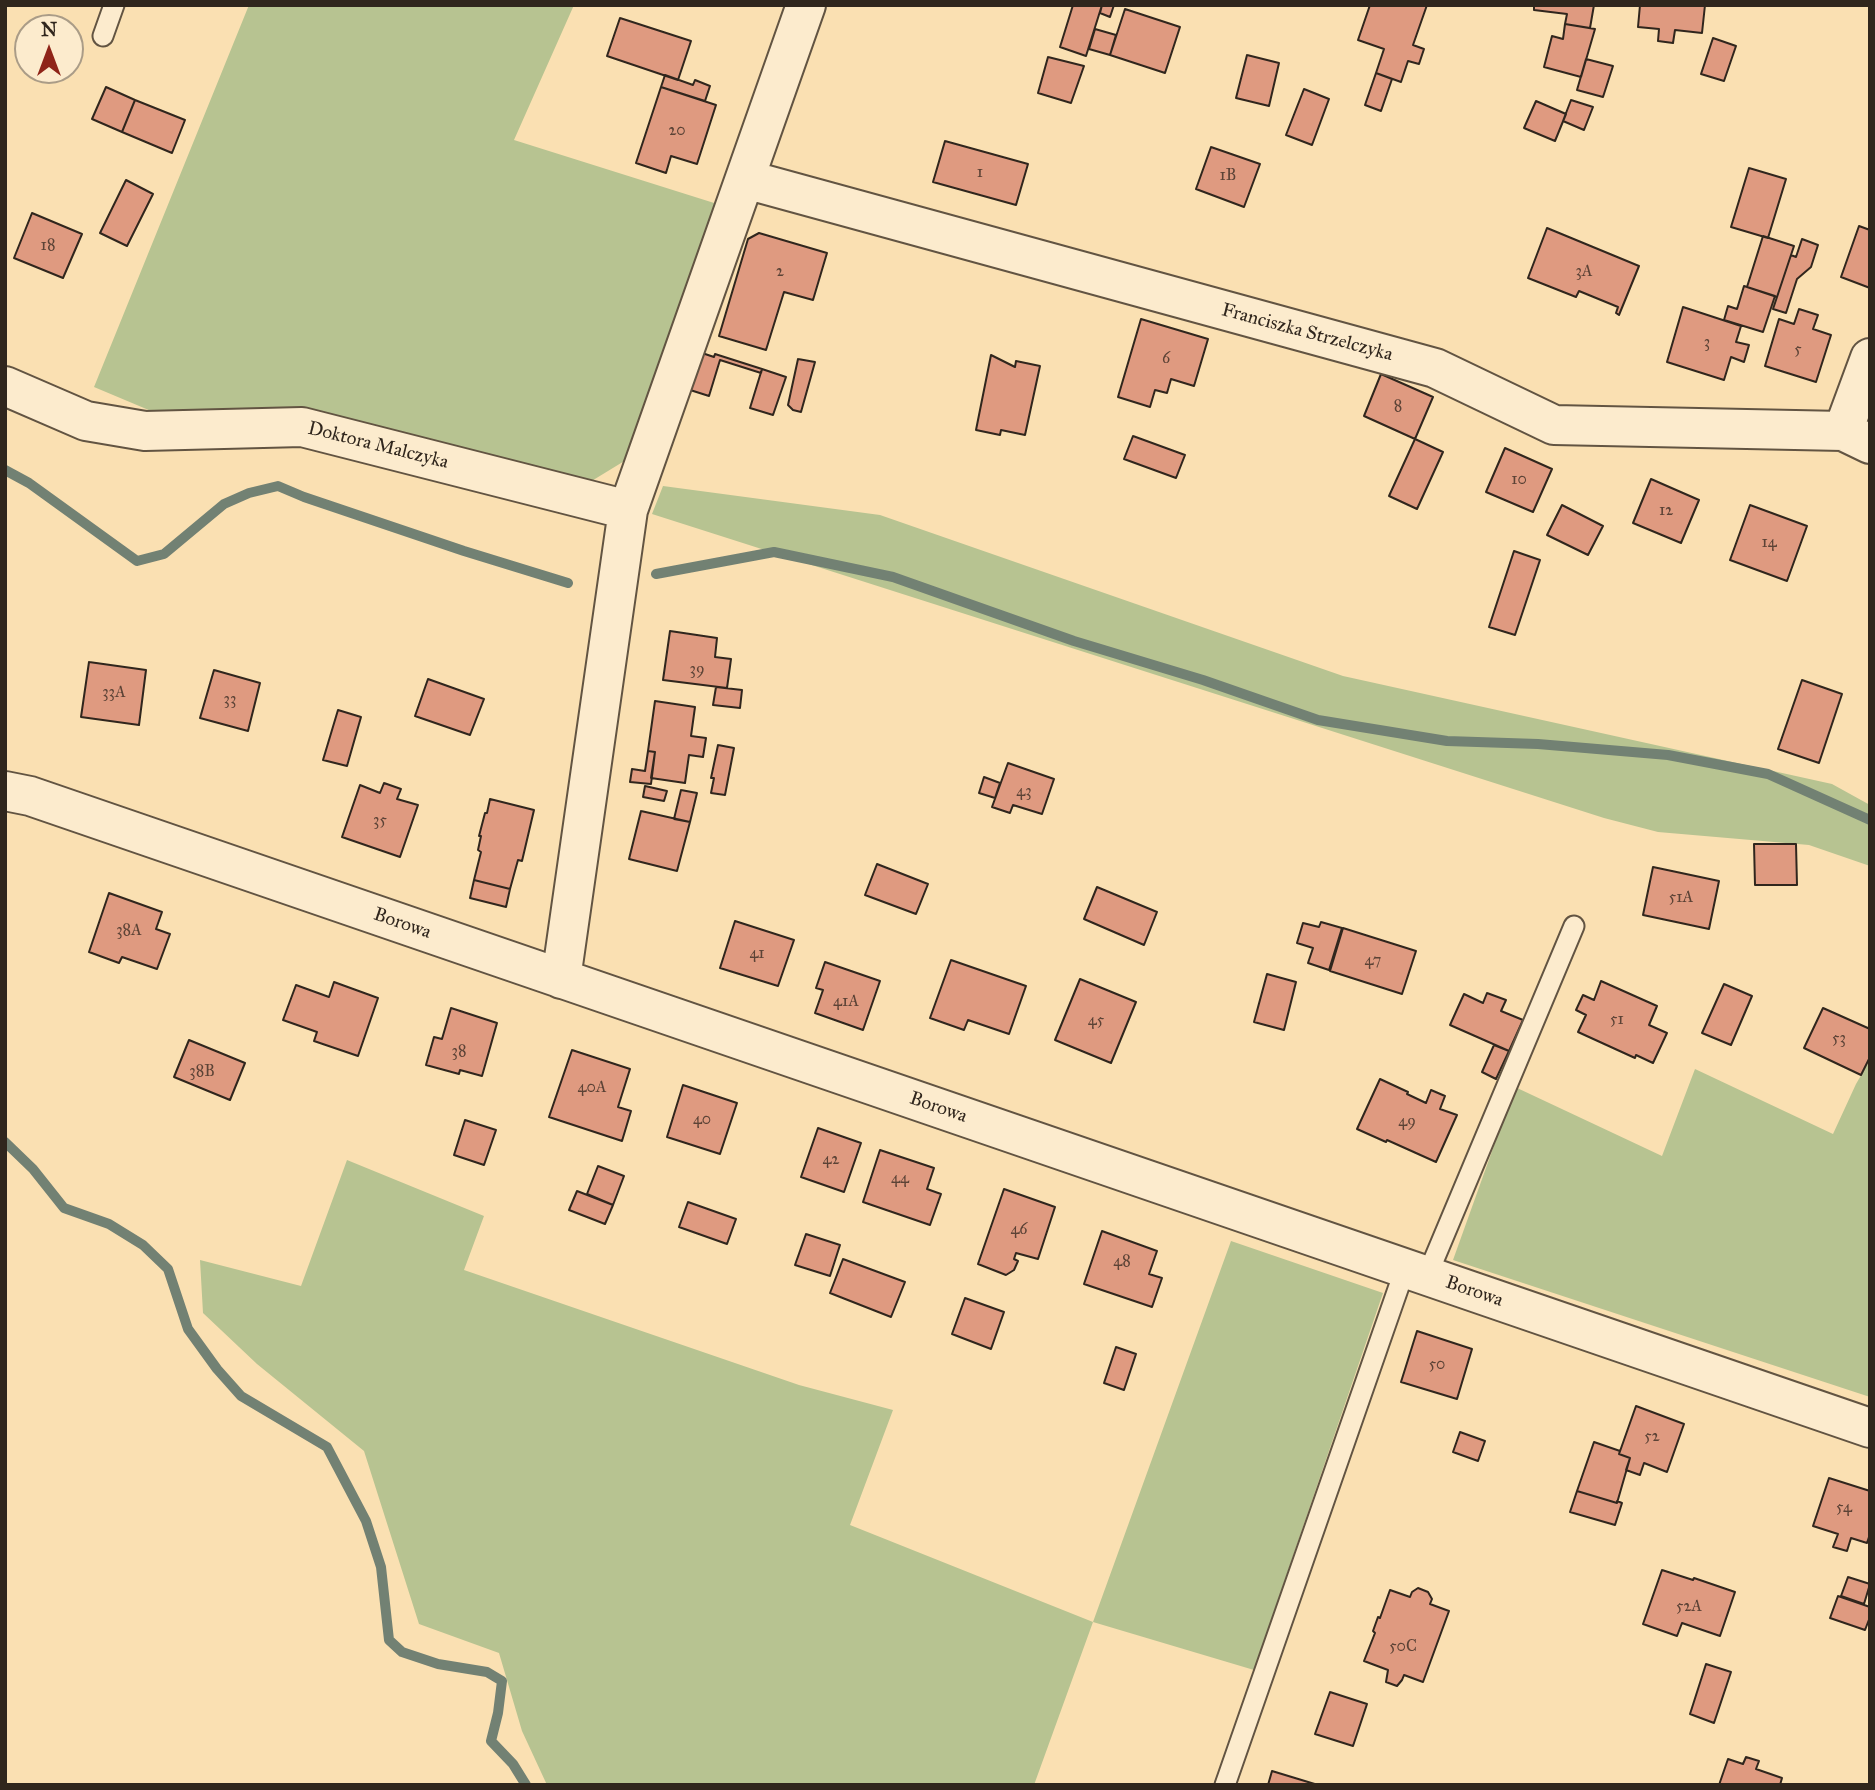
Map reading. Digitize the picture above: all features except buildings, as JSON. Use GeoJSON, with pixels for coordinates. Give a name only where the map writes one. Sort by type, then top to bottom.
{"type":"FeatureCollection","features":[{"type":"Feature","properties":{"kind":"street"},"geometry":{"type":"LineString","coordinates":[[561,979],[628,510],[806,5]]}},
{"type":"Feature","properties":{"kind":"street","name":"Franciszka Strzelczyka"},"geometry":{"type":"LineString","coordinates":[[745,179],[1435,368],[1554,425],[1856,437]]}},
{"type":"Feature","properties":{"kind":"street"},"geometry":{"type":"LineString","coordinates":[[1856,437],[1870,358]]}},
{"type":"Feature","properties":{"kind":"street","name":"Doktora Malczyka"},"geometry":{"type":"LineString","coordinates":[[5,386],[86,421],[145,432],[302,427],[628,510]]}},
{"type":"Feature","properties":{"kind":"street","name":"Borowa"},"geometry":{"type":"LineString","coordinates":[[5,791],[30,796],[1870,1428]]}},
{"type":"Feature","properties":{"kind":"lane"},"geometry":{"type":"LineString","coordinates":[[103,36],[114,5]]}},
{"type":"Feature","properties":{"kind":"lane"},"geometry":{"type":"LineString","coordinates":[[1225,1785],[1416,1272],[1574,926]]}},
{"type":"Feature","properties":{"kind":"green space"},"geometry":{"type":"Polygon","coordinates":[[[249,5],[574,5],[514,140],[730,208],[626,460],[590,482],[163,416],[94,387],[249,5]]]}},
{"type":"Feature","properties":{"kind":"green space"},"geometry":{"type":"Polygon","coordinates":[[[663,486],[880,515],[1343,676],[1832,784],[1870,805],[1870,866],[1809,845],[1658,832],[1604,818],[652,514],[663,486]]]}},
{"type":"Feature","properties":{"kind":"green space"},"geometry":{"type":"Polygon","coordinates":[[[1870,1060],[1870,1397],[1453,1260],[1515,1087],[1662,1156],[1695,1069],[1833,1134],[1870,1060]]]}},
{"type":"Feature","properties":{"kind":"green space"},"geometry":{"type":"Polygon","coordinates":[[[347,1160],[484,1216],[464,1270],[799,1385],[893,1410],[850,1525],[1093,1622],[1034,1785],[547,1785],[522,1731],[499,1653],[419,1624],[364,1451],[257,1364],[203,1313],[200,1260],[301,1286],[347,1160]]]}},
{"type":"Feature","properties":{"kind":"green space"},"geometry":{"type":"Polygon","coordinates":[[[1231,1241],[1383,1293],[1254,1670],[1093,1622],[1231,1241]]]}},
{"type":"Feature","properties":{"kind":"waterway"},"geometry":{"type":"LineString","coordinates":[[5,470],[29,483],[137,561],[164,554],[224,504],[249,493],[278,486],[464,551],[568,583]]}},
{"type":"Feature","properties":{"kind":"waterway"},"geometry":{"type":"LineString","coordinates":[[656,574],[774,552],[893,577],[1074,641],[1203,680],[1318,720],[1447,741],[1538,744],[1668,755],[1768,774],[1870,820]]}},
{"type":"Feature","properties":{"kind":"waterway"},"geometry":{"type":"LineString","coordinates":[[5,1142],[33,1169],[64,1208],[109,1224],[143,1245],[168,1269],[188,1329],[241,1396],[327,1447],[366,1521],[381,1567],[389,1640],[402,1652],[438,1664],[487,1672],[502,1681],[491,1741],[513,1764],[526,1785]]}}]}
